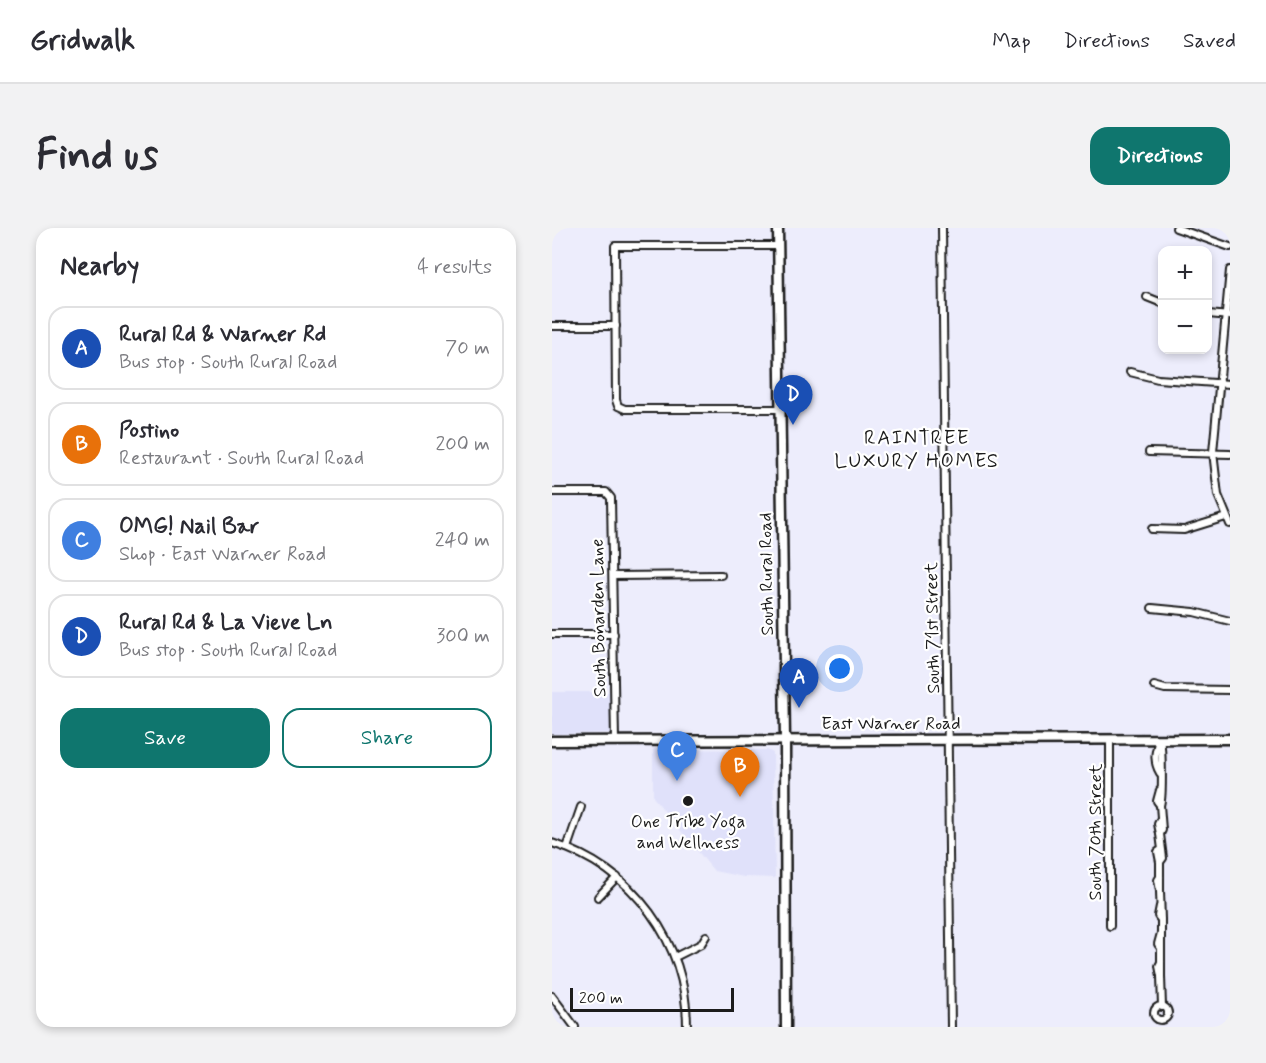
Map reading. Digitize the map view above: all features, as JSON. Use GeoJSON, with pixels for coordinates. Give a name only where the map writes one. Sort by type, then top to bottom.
{"type":"FeatureCollection","features":[{"type":"Feature","properties":{"kind":"main road","name":"South Rural Road"},"geometry":{"type":"LineString","coordinates":[[778,228],[785,740],[786,1027]]}},
{"type":"Feature","properties":{"kind":"main road","name":"East Warner Road"},"geometry":{"type":"LineString","coordinates":[[552,741],[1230,739]]}},
{"type":"Feature","properties":{"kind":"street","name":"South 71st Street"},"geometry":{"type":"LineString","coordinates":[[942,228],[951,1027]]}},
{"type":"Feature","properties":{"kind":"street"},"geometry":{"type":"LineString","coordinates":[[1176,228],[1230,247]]}},
{"type":"Feature","properties":{"kind":"street"},"geometry":{"type":"LineString","coordinates":[[778,246],[615,246],[618,406],[625,409],[780,409]]}},
{"type":"Feature","properties":{"kind":"street"},"geometry":{"type":"LineString","coordinates":[[1152,529],[1184,530],[1228,520],[1216,487],[1213,452],[1230,270]]}},
{"type":"Feature","properties":{"kind":"street"},"geometry":{"type":"LineString","coordinates":[[1147,297],[1158,301]]}},
{"type":"Feature","properties":{"kind":"street"},"geometry":{"type":"LineString","coordinates":[[1212,314],[1227,316]]}},
{"type":"Feature","properties":{"kind":"street"},"geometry":{"type":"LineString","coordinates":[[552,326],[616,326]]}},
{"type":"Feature","properties":{"kind":"street"},"geometry":{"type":"LineString","coordinates":[[1130,372],[1158,379],[1230,384]]}},
{"type":"Feature","properties":{"kind":"street"},"geometry":{"type":"LineString","coordinates":[[1149,452],[1230,454]]}},
{"type":"Feature","properties":{"kind":"street","name":"South Bonarden Lane"},"geometry":{"type":"LineString","coordinates":[[552,492],[610,494],[615,741]]}},
{"type":"Feature","properties":{"kind":"street"},"geometry":{"type":"LineString","coordinates":[[613,576],[720,575]]}},
{"type":"Feature","properties":{"kind":"street"},"geometry":{"type":"LineString","coordinates":[[1152,608],[1194,612],[1230,621]]}},
{"type":"Feature","properties":{"kind":"street"},"geometry":{"type":"LineString","coordinates":[[552,634],[614,634]]}},
{"type":"Feature","properties":{"kind":"street"},"geometry":{"type":"LineString","coordinates":[[1154,686],[1165,689],[1230,690]]}},
{"type":"Feature","properties":{"kind":"street","name":"South 70th Street"},"geometry":{"type":"LineString","coordinates":[[1110,739],[1110,926]]}},
{"type":"Feature","properties":{"kind":"street"},"geometry":{"type":"LineString","coordinates":[[1160,739],[1163,762],[1157,801],[1160,805],[1158,824],[1161,850],[1158,852],[1160,862],[1158,880],[1160,906],[1158,909],[1161,933],[1158,944],[1161,948],[1159,966],[1161,1006]]}},
{"type":"Feature","properties":{"kind":"street"},"geometry":{"type":"LineString","coordinates":[[567,848],[581,807]]}},
{"type":"Feature","properties":{"kind":"street"},"geometry":{"type":"LineString","coordinates":[[552,843],[596,862],[617,877],[647,907],[665,934],[675,957],[684,989],[687,1027]]}},
{"type":"Feature","properties":{"kind":"street"},"geometry":{"type":"LineString","coordinates":[[598,897],[617,877]]}},
{"type":"Feature","properties":{"kind":"street"},"geometry":{"type":"LineString","coordinates":[[675,957],[701,944],[706,936]]}},
{"type":"Feature","properties":{"kind":"street"},"geometry":{"type":"LineString","coordinates":[[552,996],[575,1027]]}},
{"type":"Feature","properties":{"kind":"shaded area"},"geometry":{"type":"Polygon","coordinates":[[[552,692],[619,692],[619,733],[552,734],[552,692]]]}},
{"type":"Feature","properties":{"kind":"shaded area"},"geometry":{"type":"Polygon","coordinates":[[[653,749],[767,750],[773,753],[775,878],[744,877],[714,871],[653,797],[653,749]]]}},
{"type":"Feature","properties":{"kind":"place","name":"Rural Rd & La Vieve Ln"},"geometry":{"type":"Point","coordinates":[793,425]}},
{"type":"Feature","properties":{"kind":"place","name":"Rural Rd & Warner Rd"},"geometry":{"type":"Point","coordinates":[799,708]}},
{"type":"Feature","properties":{"kind":"place","name":"OMG! Nail Bar"},"geometry":{"type":"Point","coordinates":[677,781]}},
{"type":"Feature","properties":{"kind":"place","name":"Postino"},"geometry":{"type":"Point","coordinates":[740,797]}},
{"type":"Feature","properties":{"kind":"place","name":"One Tribe Yoga and Wellness"},"geometry":{"type":"Point","coordinates":[688,801]}},
{"type":"Feature","properties":{"kind":"district","name":"RAINTREE LUXURY HOMES"},"geometry":{"type":"Point","coordinates":[917,448]}}]}
